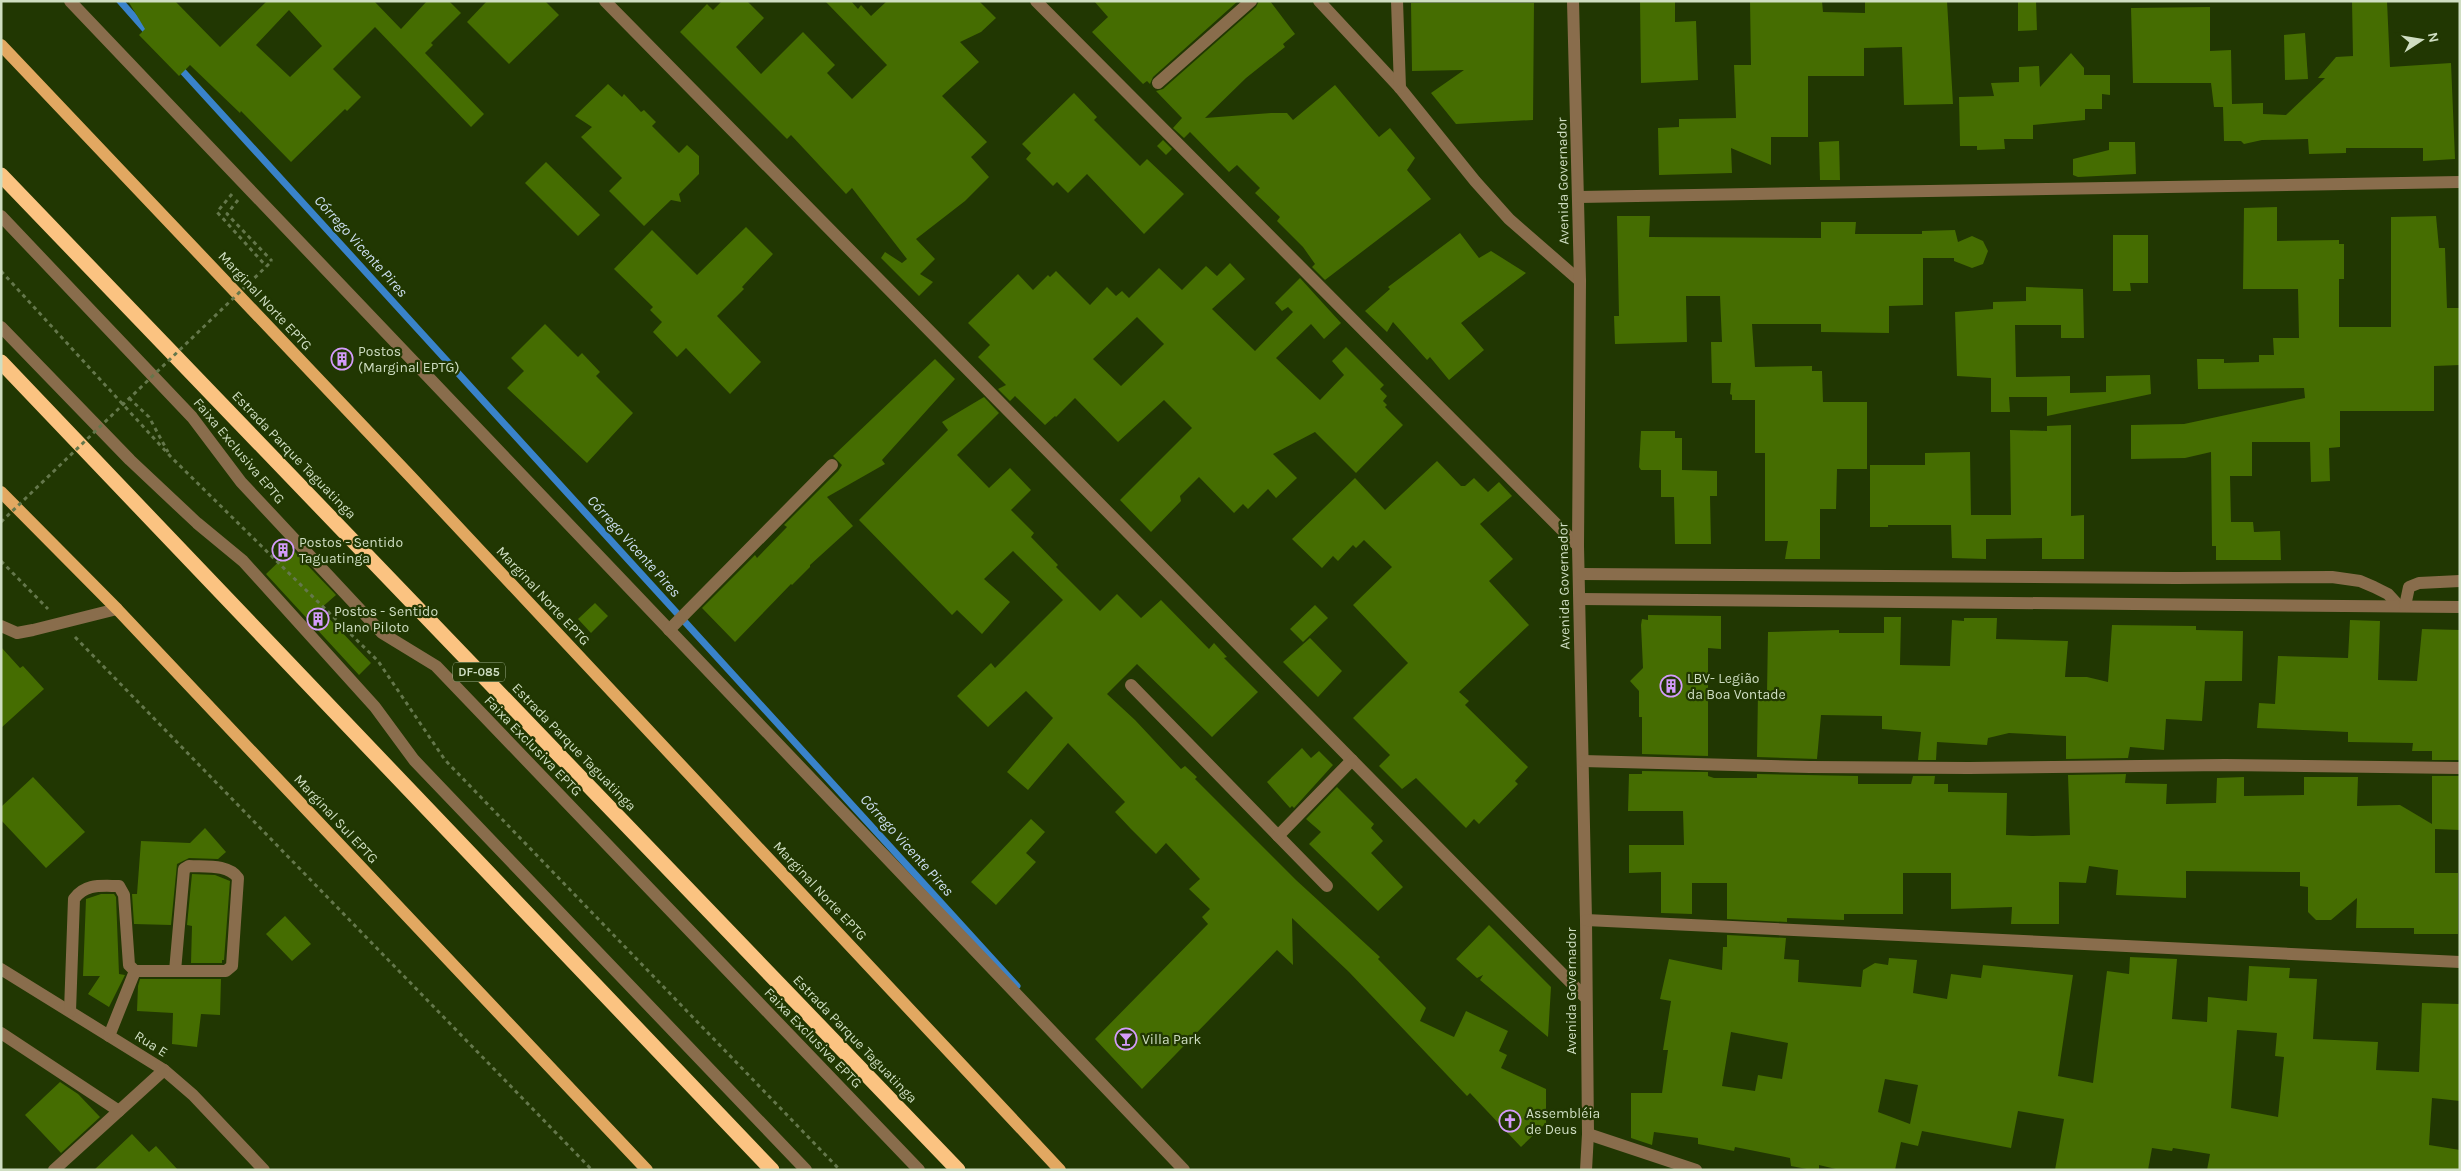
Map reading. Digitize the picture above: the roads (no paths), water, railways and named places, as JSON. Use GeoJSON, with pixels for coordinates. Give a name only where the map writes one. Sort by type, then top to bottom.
{"type":"FeatureCollection","features":[{"type":"Feature","properties":{"kind":"highway","name":"Estrada Parque Taguatinga"},"geometry":{"type":"LineString","coordinates":[[1,175],[958,1170]]}},
{"type":"Feature","properties":{"kind":"highway"},"geometry":{"type":"LineString","coordinates":[[1,362],[772,1170]]}},
{"type":"Feature","properties":{"kind":"highway"},"geometry":{"type":"LineString","coordinates":[[1,375],[42,406]]}},
{"type":"Feature","properties":{"kind":"main road","name":"Marginal Norte EPTG"},"geometry":{"type":"LineString","coordinates":[[1,45],[404,470],[1060,1170]]}},
{"type":"Feature","properties":{"kind":"main road","name":"Marginal Sul EPTG"},"geometry":{"type":"LineString","coordinates":[[1,492],[117,609],[647,1170]]}},
{"type":"Feature","properties":{"kind":"street"},"geometry":{"type":"LineString","coordinates":[[70,1],[1184,1170]]}},
{"type":"Feature","properties":{"kind":"street"},"geometry":{"type":"LineString","coordinates":[[605,1],[1586,998]]}},
{"type":"Feature","properties":{"kind":"street"},"geometry":{"type":"LineString","coordinates":[[1036,1],[1578,546]]}},
{"type":"Feature","properties":{"kind":"street"},"geometry":{"type":"LineString","coordinates":[[1158,83],[1251,1]]}},
{"type":"Feature","properties":{"kind":"street"},"geometry":{"type":"LineString","coordinates":[[1319,1],[1400,88],[1476,182],[1509,219],[1580,281]]}},
{"type":"Feature","properties":{"kind":"street"},"geometry":{"type":"LineString","coordinates":[[1398,1],[1400,88]]}},
{"type":"Feature","properties":{"kind":"street","name":"Avenida Governador"},"geometry":{"type":"LineString","coordinates":[[1573,1],[1580,281],[1578,546],[1586,920],[1588,1134],[1586,1170]]}},
{"type":"Feature","properties":{"kind":"street"},"geometry":{"type":"LineString","coordinates":[[1579,197],[2460,182]]}},
{"type":"Feature","properties":{"kind":"street","name":"Faixa Exclusiva EPTG"},"geometry":{"type":"LineString","coordinates":[[1,216],[192,417],[241,482],[375,626],[382,633],[436,666],[919,1170]]}},
{"type":"Feature","properties":{"kind":"street"},"geometry":{"type":"LineString","coordinates":[[1,327],[130,460],[197,523],[243,561],[375,707],[414,760],[806,1170]]}},
{"type":"Feature","properties":{"kind":"street"},"geometry":{"type":"LineString","coordinates":[[669,630],[832,465]]}},
{"type":"Feature","properties":{"kind":"street"},"geometry":{"type":"LineString","coordinates":[[1580,574],[2176,578],[2332,577],[2360,581],[2388,594],[2402,606]]}},
{"type":"Feature","properties":{"kind":"street"},"geometry":{"type":"LineString","coordinates":[[2402,606],[2409,587],[2419,583],[2460,581]]}},
{"type":"Feature","properties":{"kind":"street"},"geometry":{"type":"LineString","coordinates":[[1580,599],[2460,607]]}},
{"type":"Feature","properties":{"kind":"street"},"geometry":{"type":"LineString","coordinates":[[1,626],[17,633],[117,609]]}},
{"type":"Feature","properties":{"kind":"street"},"geometry":{"type":"LineString","coordinates":[[1131,685],[1327,886]]}},
{"type":"Feature","properties":{"kind":"street"},"geometry":{"type":"LineString","coordinates":[[1278,836],[1352,760]]}},
{"type":"Feature","properties":{"kind":"street"},"geometry":{"type":"LineString","coordinates":[[1583,761],[1810,767],[1969,768],[2225,764],[2460,768]]}},
{"type":"Feature","properties":{"kind":"street"},"geometry":{"type":"LineString","coordinates":[[134,971],[175,971],[226,971],[232,966],[238,878],[234,872],[227,869],[189,866],[184,869],[175,971]]}},
{"type":"Feature","properties":{"kind":"street"},"geometry":{"type":"LineString","coordinates":[[70,1011],[74,899],[78,893],[93,885],[119,886],[124,895],[130,965],[134,971]]}},
{"type":"Feature","properties":{"kind":"street"},"geometry":{"type":"LineString","coordinates":[[1586,920],[2460,962]]}},
{"type":"Feature","properties":{"kind":"street","name":"Rua E"},"geometry":{"type":"LineString","coordinates":[[1,969],[164,1070],[193,1095],[264,1170]]}},
{"type":"Feature","properties":{"kind":"street"},"geometry":{"type":"LineString","coordinates":[[109,1036],[134,971]]}},
{"type":"Feature","properties":{"kind":"street"},"geometry":{"type":"LineString","coordinates":[[1,1033],[28,1053],[119,1111]]}},
{"type":"Feature","properties":{"kind":"street"},"geometry":{"type":"LineString","coordinates":[[54,1170],[164,1070]]}},
{"type":"Feature","properties":{"kind":"street"},"geometry":{"type":"LineString","coordinates":[[1588,1134],[1696,1170]]}},
{"type":"Feature","properties":{"kind":"waterway","name":"Córrego Vicente Pires"},"geometry":{"type":"LineString","coordinates":[[120,1],[150,35]]}},
{"type":"Feature","properties":{"kind":"waterway","name":"Córrego Vicente Pires"},"geometry":{"type":"LineString","coordinates":[[177,65],[1017,986]]}},
{"type":"Feature","properties":{"kind":"place","name":"Postos (Marginal EPTG)"},"geometry":{"type":"Point","coordinates":[342,359]}},
{"type":"Feature","properties":{"kind":"place","name":"Postos - Sentido Taguatinga"},"geometry":{"type":"Point","coordinates":[283,550]}},
{"type":"Feature","properties":{"kind":"place","name":"Postos - Sentido Plano Piloto"},"geometry":{"type":"Point","coordinates":[318,619]}},
{"type":"Feature","properties":{"kind":"place","name":"LBV- Legião da Boa Vontade"},"geometry":{"type":"Point","coordinates":[1671,686]}},
{"type":"Feature","properties":{"kind":"place","name":"Villa Park"},"geometry":{"type":"Point","coordinates":[1126,1039]}},
{"type":"Feature","properties":{"kind":"place","name":"Assembléia de Deus"},"geometry":{"type":"Point","coordinates":[1510,1121]}}]}
